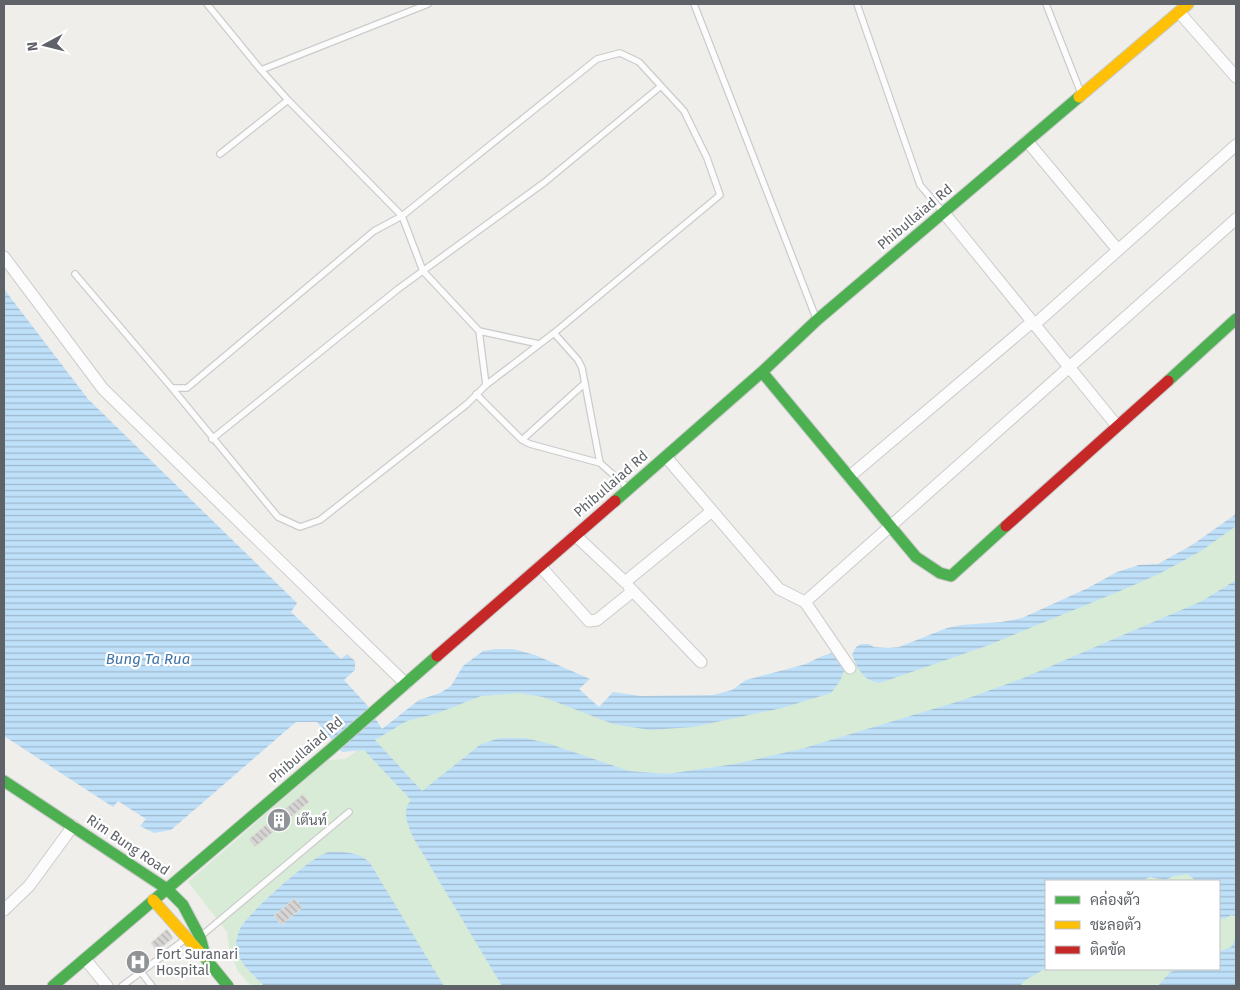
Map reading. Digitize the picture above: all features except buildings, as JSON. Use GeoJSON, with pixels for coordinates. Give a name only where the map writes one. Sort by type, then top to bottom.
{"type":"FeatureCollection","features":[{"type":"Feature","properties":{"kind":"street","name":"Phibullaiad Rd"},"geometry":{"type":"LineString","coordinates":[[53,986],[406,684],[762,372],[816,320],[1188,4]]}},
{"type":"Feature","properties":{"kind":"street"},"geometry":{"type":"LineString","coordinates":[[1179,12],[1236,77]]}},
{"type":"Feature","properties":{"kind":"street"},"geometry":{"type":"LineString","coordinates":[[1027,141],[1118,250]]}},
{"type":"Feature","properties":{"kind":"street"},"geometry":{"type":"LineString","coordinates":[[849,477],[1033,323],[1236,145]]}},
{"type":"Feature","properties":{"kind":"street"},"geometry":{"type":"LineString","coordinates":[[944,213],[1117,426]]}},
{"type":"Feature","properties":{"kind":"street"},"geometry":{"type":"LineString","coordinates":[[805,602],[1236,219]]}},
{"type":"Feature","properties":{"kind":"street"},"geometry":{"type":"LineString","coordinates":[[4,257],[103,389],[406,684]]}},
{"type":"Feature","properties":{"kind":"street"},"geometry":{"type":"LineString","coordinates":[[762,372],[916,557],[940,573],[951,576],[1236,319]]}},
{"type":"Feature","properties":{"kind":"street"},"geometry":{"type":"LineString","coordinates":[[666,457],[779,589],[805,602],[850,668]]}},
{"type":"Feature","properties":{"kind":"street"},"geometry":{"type":"LineString","coordinates":[[625,582],[712,511]]}},
{"type":"Feature","properties":{"kind":"street"},"geometry":{"type":"LineString","coordinates":[[575,536],[625,582],[701,662]]}},
{"type":"Feature","properties":{"kind":"street"},"geometry":{"type":"LineString","coordinates":[[540,566],[589,621],[594,622],[597,620],[633,591]]}},
{"type":"Feature","properties":{"kind":"street","name":"Rim Bung Road"},"geometry":{"type":"LineString","coordinates":[[4,781],[167,889],[183,905],[200,938],[206,959]]}},
{"type":"Feature","properties":{"kind":"street"},"geometry":{"type":"LineString","coordinates":[[4,910],[29,886],[72,826]]}},
{"type":"Feature","properties":{"kind":"street","name":"Rim Bung Road"},"geometry":{"type":"LineString","coordinates":[[153,900],[228,986]]}},
{"type":"Feature","properties":{"kind":"street"},"geometry":{"type":"LineString","coordinates":[[85,959],[107,986]]}},
{"type":"Feature","properties":{"kind":"lane"},"geometry":{"type":"LineString","coordinates":[[207,4],[288,100],[402,216],[423,271],[479,331],[539,344]]}},
{"type":"Feature","properties":{"kind":"lane"},"geometry":{"type":"LineString","coordinates":[[261,70],[428,4]]}},
{"type":"Feature","properties":{"kind":"lane"},"geometry":{"type":"LineString","coordinates":[[694,4],[816,320]]}},
{"type":"Feature","properties":{"kind":"lane"},"geometry":{"type":"LineString","coordinates":[[856,4],[920,185],[932,202],[944,213]]}},
{"type":"Feature","properties":{"kind":"lane"},"geometry":{"type":"LineString","coordinates":[[1046,4],[1081,94]]}},
{"type":"Feature","properties":{"kind":"lane"},"geometry":{"type":"LineString","coordinates":[[75,274],[278,517],[300,527],[320,520],[467,404],[486,385],[554,333],[720,196],[707,158],[684,111],[639,62],[620,53],[597,59],[402,216],[374,230],[187,388],[172,388]]}},
{"type":"Feature","properties":{"kind":"lane"},"geometry":{"type":"LineString","coordinates":[[212,439],[398,289],[545,182],[661,86]]}},
{"type":"Feature","properties":{"kind":"lane"},"geometry":{"type":"LineString","coordinates":[[220,154],[288,100]]}},
{"type":"Feature","properties":{"kind":"lane"},"geometry":{"type":"LineString","coordinates":[[479,331],[486,385]]}},
{"type":"Feature","properties":{"kind":"lane"},"geometry":{"type":"LineString","coordinates":[[554,333],[578,360],[582,368],[600,463]]}},
{"type":"Feature","properties":{"kind":"lane"},"geometry":{"type":"LineString","coordinates":[[522,440],[585,383]]}},
{"type":"Feature","properties":{"kind":"lane"},"geometry":{"type":"LineString","coordinates":[[476,394],[522,440],[530,444],[600,463],[629,488]]}},
{"type":"Feature","properties":{"kind":"lane"},"geometry":{"type":"LineString","coordinates":[[200,938],[349,812]]}},
{"type":"Feature","properties":{"kind":"lane"},"geometry":{"type":"LineString","coordinates":[[122,986],[187,938]]}},
{"type":"Feature","properties":{"kind":"lane"},"geometry":{"type":"LineString","coordinates":[[141,972],[152,986]]}},
{"type":"Feature","properties":{"kind":"green space","name":"Bung Ta Rua"},"geometry":{"type":"Polygon","coordinates":[[[1236,519],[1236,986],[251,986],[237,970],[229,948],[227,932],[188,882],[328,760],[345,759],[395,725],[477,692],[514,689],[646,723],[859,661],[874,677],[1161,567],[1236,519]]]}},
{"type":"Feature","properties":{"kind":"water","name":"Bung Ta Rua"},"geometry":{"type":"Polygon","coordinates":[[[4,289],[88,399],[297,603],[291,612],[341,659],[347,654],[355,661],[355,670],[344,680],[367,705],[382,729],[419,700],[440,693],[451,686],[463,666],[483,651],[495,649],[513,649],[535,655],[590,679],[579,689],[599,707],[613,692],[641,696],[713,695],[732,690],[746,680],[806,664],[832,653],[838,659],[844,671],[840,681],[831,693],[782,708],[693,727],[650,730],[613,724],[543,697],[519,693],[481,696],[438,713],[407,721],[375,740],[422,791],[481,744],[500,738],[524,738],[547,743],[629,771],[667,774],[735,764],[801,749],[963,700],[1021,679],[1202,601],[1236,580],[1236,916],[1231,915],[1225,919],[1220,918],[1220,880],[1194,880],[1187,874],[1165,880],[1150,877],[1143,880],[1045,880],[1045,968],[1020,986],[502,986],[414,839],[406,814],[406,809],[411,800],[364,750],[342,752],[317,722],[296,722],[171,830],[154,833],[140,826],[146,819],[118,801],[113,807],[4,736],[4,289]]]}},
{"type":"Feature","properties":{"kind":"water"},"geometry":{"type":"Polygon","coordinates":[[[1236,514],[1236,526],[1201,551],[1159,574],[989,645],[880,683],[869,680],[862,674],[852,655],[856,647],[861,644],[869,644],[874,647],[899,647],[947,628],[1022,618],[1088,588],[1117,572],[1139,565],[1158,564],[1192,545],[1236,514]]]}},
{"type":"Feature","properties":{"kind":"water"},"geometry":{"type":"Polygon","coordinates":[[[328,852],[356,854],[370,863],[444,986],[264,986],[247,968],[239,957],[236,946],[237,936],[241,927],[282,885],[319,856],[328,852]]]}},
{"type":"Feature","properties":{"kind":"water"},"geometry":{"type":"Polygon","coordinates":[[[1236,938],[1236,986],[1158,986],[1170,972],[1179,970],[1220,970],[1220,952],[1231,947],[1236,938]]]}},
{"type":"Feature","properties":{"kind":"traffic: fast"},"geometry":{"type":"LineString","coordinates":[[615,501],[762,372],[817,320],[1079,97]]}},
{"type":"Feature","properties":{"kind":"traffic: fast"},"geometry":{"type":"LineString","coordinates":[[1168,381],[1236,319]]}},
{"type":"Feature","properties":{"kind":"traffic: fast"},"geometry":{"type":"LineString","coordinates":[[762,372],[916,557],[940,573],[951,576],[1006,526]]}},
{"type":"Feature","properties":{"kind":"traffic: fast"},"geometry":{"type":"LineString","coordinates":[[53,986],[330,750],[437,656]]}},
{"type":"Feature","properties":{"kind":"traffic: fast"},"geometry":{"type":"LineString","coordinates":[[4,781],[167,889],[183,905],[200,937],[206,959],[228,986]]}},
{"type":"Feature","properties":{"kind":"traffic: slow"},"geometry":{"type":"LineString","coordinates":[[1079,97],[1188,4]]}},
{"type":"Feature","properties":{"kind":"traffic: slow"},"geometry":{"type":"LineString","coordinates":[[153,900],[203,956]]}},
{"type":"Feature","properties":{"kind":"traffic: jam"},"geometry":{"type":"LineString","coordinates":[[1006,526],[1168,381]]}},
{"type":"Feature","properties":{"kind":"traffic: jam"},"geometry":{"type":"LineString","coordinates":[[437,656],[615,501]]}},
{"type":"Feature","properties":{"kind":"place","name":"เต๊นท์"},"geometry":{"type":"Point","coordinates":[279,820]}},
{"type":"Feature","properties":{"kind":"place","name":"Fort Suranari Hospital"},"geometry":{"type":"Point","coordinates":[138,962]}}]}
